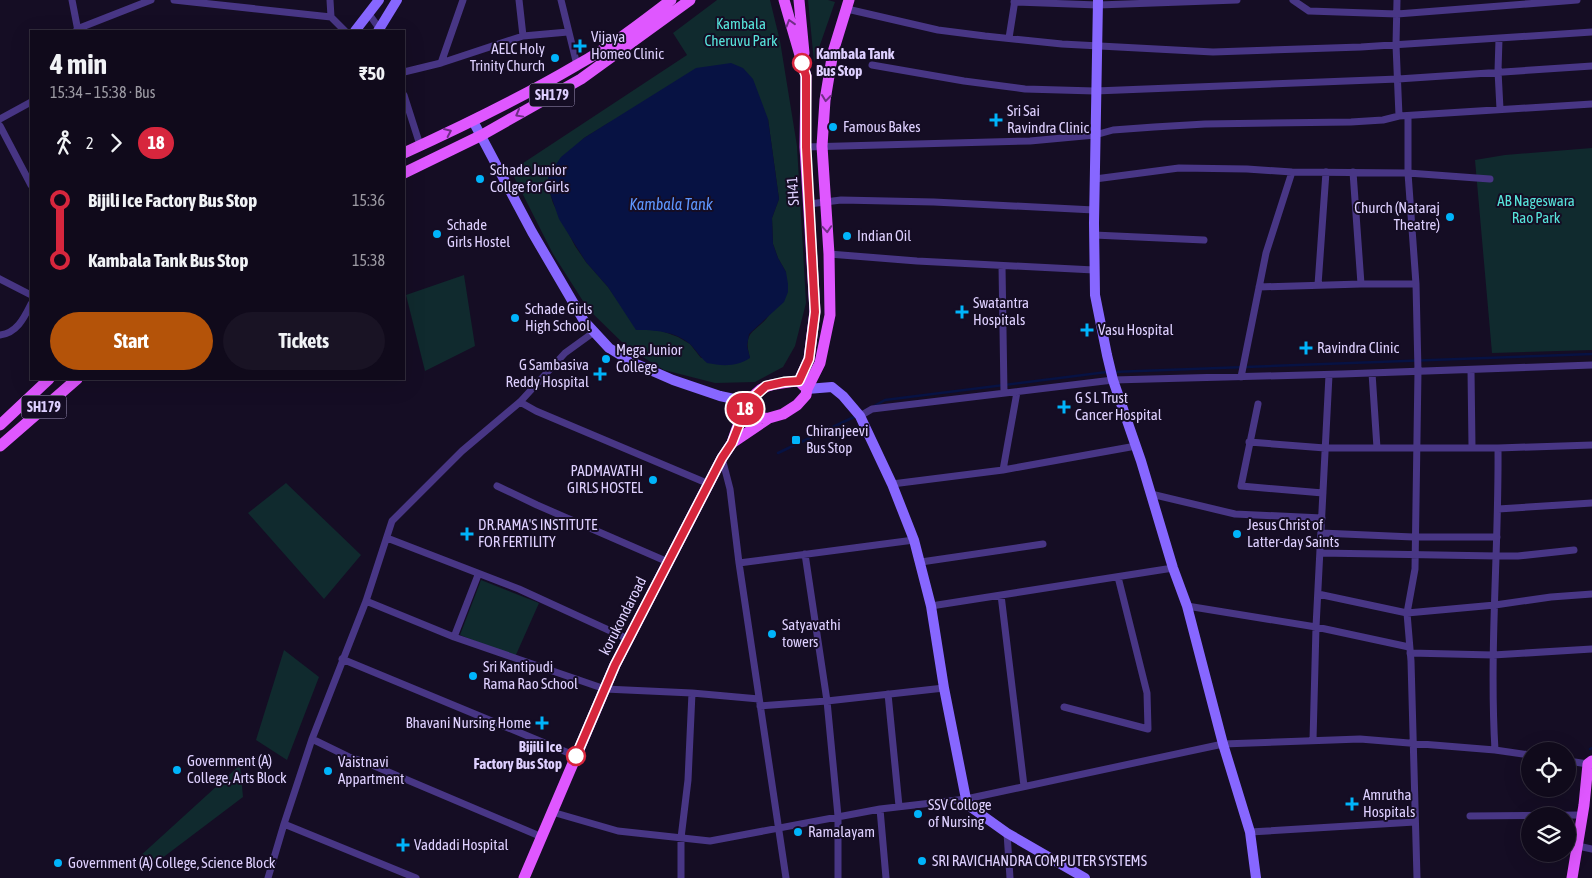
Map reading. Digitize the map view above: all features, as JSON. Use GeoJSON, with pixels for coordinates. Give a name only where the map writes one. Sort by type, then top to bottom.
{"type":"FeatureCollection","features":[{"type":"Feature","properties":{"kind":"main road","name":"SH179"},"geometry":{"type":"LineString","coordinates":[[405,173],[482,135],[581,79],[690,0]]}},
{"type":"Feature","properties":{"kind":"main road","name":"SH41"},"geometry":{"type":"LineString","coordinates":[[784,0],[806,76],[806,147],[815,312],[809,359],[803,385]]}},
{"type":"Feature","properties":{"kind":"main road"},"geometry":{"type":"LineString","coordinates":[[800,0],[806,76]]}},
{"type":"Feature","properties":{"kind":"main road","name":"SH179"},"geometry":{"type":"LineString","coordinates":[[405,152],[474,120],[577,65],[600,51],[664,2]]}},
{"type":"Feature","properties":{"kind":"main road"},"geometry":{"type":"LineString","coordinates":[[732,443],[748,402],[766,386],[784,382],[803,385],[820,363],[830,315],[829,254],[822,146],[825,100],[833,52],[848,5]]}},
{"type":"Feature","properties":{"kind":"main road"},"geometry":{"type":"LineString","coordinates":[[600,51],[609,60]]}},
{"type":"Feature","properties":{"kind":"main road","name":"SH179"},"geometry":{"type":"LineString","coordinates":[[1,422],[49,380]]}},
{"type":"Feature","properties":{"kind":"main road","name":"SH179"},"geometry":{"type":"LineString","coordinates":[[0,446],[75,380]]}},
{"type":"Feature","properties":{"kind":"main road","name":"korukondaroad"},"geometry":{"type":"LineString","coordinates":[[524,878],[604,689],[722,458],[732,443],[769,418],[783,414],[797,405],[806,395],[803,385]]}},
{"type":"Feature","properties":{"kind":"main road"},"geometry":{"type":"LineString","coordinates":[[748,402],[750,413],[754,419],[769,418]]}},
{"type":"Feature","properties":{"kind":"main road"},"geometry":{"type":"LineString","coordinates":[[1572,878],[1586,809],[1590,767]]}},
{"type":"Feature","properties":{"kind":"street"},"geometry":{"type":"LineString","coordinates":[[72,0],[78,30],[151,0]]}},
{"type":"Feature","properties":{"kind":"street"},"geometry":{"type":"LineString","coordinates":[[174,0],[331,17],[344,30]]}},
{"type":"Feature","properties":{"kind":"street"},"geometry":{"type":"LineString","coordinates":[[330,0],[331,17]]}},
{"type":"Feature","properties":{"kind":"street"},"geometry":{"type":"LineString","coordinates":[[356,30],[379,0]]}},
{"type":"Feature","properties":{"kind":"street"},"geometry":{"type":"LineString","coordinates":[[369,14],[380,30],[397,0]]}},
{"type":"Feature","properties":{"kind":"street"},"geometry":{"type":"LineString","coordinates":[[440,63],[463,0]]}},
{"type":"Feature","properties":{"kind":"street"},"geometry":{"type":"LineString","coordinates":[[519,0],[523,36]]}},
{"type":"Feature","properties":{"kind":"street"},"geometry":{"type":"LineString","coordinates":[[561,0],[577,65]]}},
{"type":"Feature","properties":{"kind":"street"},"geometry":{"type":"LineString","coordinates":[[1009,38],[1014,1],[1098,3],[1237,0]]}},
{"type":"Feature","properties":{"kind":"street"},"geometry":{"type":"LineString","coordinates":[[1293,0],[1309,11],[1397,14],[1505,3],[1577,0]]}},
{"type":"Feature","properties":{"kind":"street"},"geometry":{"type":"LineString","coordinates":[[1397,0],[1396,45],[1399,116]]}},
{"type":"Feature","properties":{"kind":"street"},"geometry":{"type":"LineString","coordinates":[[664,2],[670,16]]}},
{"type":"Feature","properties":{"kind":"street"},"geometry":{"type":"LineString","coordinates":[[1098,3],[1095,91],[1095,295],[1114,380],[1151,494],[1172,568],[1187,606],[1223,744],[1250,832],[1256,878]]}},
{"type":"Feature","properties":{"kind":"street"},"geometry":{"type":"LineString","coordinates":[[848,5],[938,30],[1009,38],[1213,52],[1396,45],[1592,32]]}},
{"type":"Feature","properties":{"kind":"street"},"geometry":{"type":"LineString","coordinates":[[405,72],[440,63],[523,36],[568,32]]}},
{"type":"Feature","properties":{"kind":"street"},"geometry":{"type":"LineString","coordinates":[[1499,39],[1500,109]]}},
{"type":"Feature","properties":{"kind":"street"},"geometry":{"type":"LineString","coordinates":[[872,65],[964,81],[1025,89],[1095,91],[1398,79],[1592,66]]}},
{"type":"Feature","properties":{"kind":"street"},"geometry":{"type":"LineString","coordinates":[[405,98],[420,145]]}},
{"type":"Feature","properties":{"kind":"street"},"geometry":{"type":"LineString","coordinates":[[0,119],[30,103]]}},
{"type":"Feature","properties":{"kind":"street"},"geometry":{"type":"LineString","coordinates":[[806,147],[1030,141],[1095,135],[1113,130],[1154,127],[1205,124],[1351,122],[1384,120],[1399,116],[1592,104]]}},
{"type":"Feature","properties":{"kind":"street"},"geometry":{"type":"LineString","coordinates":[[1408,116],[1408,173],[1416,284],[1418,371],[1415,569],[1407,613],[1410,650],[1417,878]]}},
{"type":"Feature","properties":{"kind":"street"},"geometry":{"type":"LineString","coordinates":[[474,120],[537,240],[584,321],[609,348],[634,363],[673,380],[720,396],[748,402]]}},
{"type":"Feature","properties":{"kind":"street"},"geometry":{"type":"LineString","coordinates":[[0,126],[30,183]]}},
{"type":"Feature","properties":{"kind":"street"},"geometry":{"type":"LineString","coordinates":[[1095,179],[1179,168],[1292,172],[1408,173],[1490,179]]}},
{"type":"Feature","properties":{"kind":"street"},"geometry":{"type":"LineString","coordinates":[[1241,377],[1266,252],[1292,172]]}},
{"type":"Feature","properties":{"kind":"street"},"geometry":{"type":"LineString","coordinates":[[1318,285],[1326,172]]}},
{"type":"Feature","properties":{"kind":"street"},"geometry":{"type":"LineString","coordinates":[[1352,172],[1360,284]]}},
{"type":"Feature","properties":{"kind":"street"},"geometry":{"type":"LineString","coordinates":[[809,204],[841,200],[934,202],[1094,210]]}},
{"type":"Feature","properties":{"kind":"street"},"geometry":{"type":"LineString","coordinates":[[1094,234],[1204,240]]}},
{"type":"Feature","properties":{"kind":"street"},"geometry":{"type":"LineString","coordinates":[[829,254],[1002,266],[1094,270]]}},
{"type":"Feature","properties":{"kind":"street"},"geometry":{"type":"LineString","coordinates":[[1002,266],[1004,393]]}},
{"type":"Feature","properties":{"kind":"street"},"geometry":{"type":"LineString","coordinates":[[0,279],[30,294]]}},
{"type":"Feature","properties":{"kind":"street"},"geometry":{"type":"LineString","coordinates":[[1259,287],[1416,284]]}},
{"type":"Feature","properties":{"kind":"street"},"geometry":{"type":"LineString","coordinates":[[0,335],[15,329],[22,322],[30,306]]}},
{"type":"Feature","properties":{"kind":"street"},"geometry":{"type":"LineString","coordinates":[[268,878],[312,739],[366,601],[392,521],[462,451],[520,402],[565,353],[594,332]]}},
{"type":"Feature","properties":{"kind":"street"},"geometry":{"type":"LineString","coordinates":[[859,414],[872,409],[1114,380],[1592,365]]}},
{"type":"Feature","properties":{"kind":"street"},"geometry":{"type":"LineString","coordinates":[[1471,370],[1472,447]]}},
{"type":"Feature","properties":{"kind":"street"},"geometry":{"type":"LineString","coordinates":[[1372,373],[1377,448]]}},
{"type":"Feature","properties":{"kind":"street"},"geometry":{"type":"LineString","coordinates":[[1313,740],[1316,627],[1329,374]]}},
{"type":"Feature","properties":{"kind":"street"},"geometry":{"type":"LineString","coordinates":[[803,385],[832,387],[843,396],[859,414],[892,484],[921,562],[931,606],[944,688],[966,799],[972,808],[1008,833],[1072,874],[1086,878]]}},
{"type":"Feature","properties":{"kind":"street"},"geometry":{"type":"LineString","coordinates":[[1002,470],[1017,392]]}},
{"type":"Feature","properties":{"kind":"street"},"geometry":{"type":"LineString","coordinates":[[520,402],[536,411],[709,484]]}},
{"type":"Feature","properties":{"kind":"street"},"geometry":{"type":"LineString","coordinates":[[1258,404],[1241,486],[1323,493]]}},
{"type":"Feature","properties":{"kind":"street"},"geometry":{"type":"LineString","coordinates":[[1249,442],[1325,448],[1498,448],[1592,445]]}},
{"type":"Feature","properties":{"kind":"street"},"geometry":{"type":"LineString","coordinates":[[892,484],[1002,470],[1136,446]]}},
{"type":"Feature","properties":{"kind":"street"},"geometry":{"type":"LineString","coordinates":[[1495,750],[1493,655],[1498,448]]}},
{"type":"Feature","properties":{"kind":"street"},"geometry":{"type":"LineString","coordinates":[[722,458],[730,489],[739,563],[786,878]]}},
{"type":"Feature","properties":{"kind":"street"},"geometry":{"type":"LineString","coordinates":[[497,486],[668,562]]}},
{"type":"Feature","properties":{"kind":"street"},"geometry":{"type":"LineString","coordinates":[[1151,494],[1235,514],[1322,518]]}},
{"type":"Feature","properties":{"kind":"street"},"geometry":{"type":"LineString","coordinates":[[1498,510],[1592,503]]}},
{"type":"Feature","properties":{"kind":"street"},"geometry":{"type":"LineString","coordinates":[[1321,533],[1415,537],[1497,537]]}},
{"type":"Feature","properties":{"kind":"street"},"geometry":{"type":"LineString","coordinates":[[387,538],[519,589],[628,639]]}},
{"type":"Feature","properties":{"kind":"street"},"geometry":{"type":"LineString","coordinates":[[739,563],[914,540]]}},
{"type":"Feature","properties":{"kind":"street"},"geometry":{"type":"LineString","coordinates":[[921,562],[1043,544]]}},
{"type":"Feature","properties":{"kind":"street"},"geometry":{"type":"LineString","coordinates":[[1320,553],[1518,556],[1574,550]]}},
{"type":"Feature","properties":{"kind":"street"},"geometry":{"type":"LineString","coordinates":[[805,554],[827,701],[838,816],[838,878]]}},
{"type":"Feature","properties":{"kind":"street"},"geometry":{"type":"LineString","coordinates":[[931,606],[1172,568]]}},
{"type":"Feature","properties":{"kind":"street"},"geometry":{"type":"LineString","coordinates":[[454,637],[478,574]]}},
{"type":"Feature","properties":{"kind":"street"},"geometry":{"type":"LineString","coordinates":[[1064,706],[1148,729],[1147,693],[1118,577]]}},
{"type":"Feature","properties":{"kind":"street"},"geometry":{"type":"LineString","coordinates":[[1318,594],[1407,613],[1592,594]]}},
{"type":"Feature","properties":{"kind":"street"},"geometry":{"type":"LineString","coordinates":[[1001,595],[1024,786]]}},
{"type":"Feature","properties":{"kind":"street"},"geometry":{"type":"LineString","coordinates":[[366,601],[454,637],[604,689],[692,693],[760,702],[827,701],[944,688]]}},
{"type":"Feature","properties":{"kind":"street"},"geometry":{"type":"LineString","coordinates":[[1187,606],[1316,627],[1410,650],[1493,655],[1592,650]]}},
{"type":"Feature","properties":{"kind":"street"},"geometry":{"type":"LineString","coordinates":[[342,659],[576,756]]}},
{"type":"Feature","properties":{"kind":"street"},"geometry":{"type":"LineString","coordinates":[[681,878],[681,838],[688,780],[692,693]]}},
{"type":"Feature","properties":{"kind":"street"},"geometry":{"type":"LineString","coordinates":[[888,694],[899,806]]}},
{"type":"Feature","properties":{"kind":"street"},"geometry":{"type":"LineString","coordinates":[[312,739],[350,757],[542,837]]}},
{"type":"Feature","properties":{"kind":"street"},"geometry":{"type":"LineString","coordinates":[[552,812],[618,831],[710,841],[880,808],[966,799],[1223,744],[1360,739],[1412,742],[1521,754]]}},
{"type":"Feature","properties":{"kind":"street"},"geometry":{"type":"LineString","coordinates":[[1576,763],[1590,767]]}},
{"type":"Feature","properties":{"kind":"street"},"geometry":{"type":"LineString","coordinates":[[880,808],[886,878]]}},
{"type":"Feature","properties":{"kind":"street"},"geometry":{"type":"LineString","coordinates":[[1470,816],[1586,809]]}},
{"type":"Feature","properties":{"kind":"street"},"geometry":{"type":"LineString","coordinates":[[1250,832],[1415,822]]}},
{"type":"Feature","properties":{"kind":"street"},"geometry":{"type":"LineString","coordinates":[[284,824],[416,878]]}},
{"type":"Feature","properties":{"kind":"street"},"geometry":{"type":"LineString","coordinates":[[1008,833],[1010,878]]}},
{"type":"Feature","properties":{"kind":"street"},"geometry":{"type":"LineString","coordinates":[[1578,846],[1592,849]]}},
{"type":"Feature","properties":{"kind":"green space","name":"Kambala Cheruvu Park"},"geometry":{"type":"Polygon","coordinates":[[[717,0],[770,0],[780,41],[797,146],[806,303],[795,346],[783,367],[755,382],[715,383],[664,370],[628,348],[588,309],[553,254],[511,171],[687,55],[673,33],[717,0]],[[768,119],[610,122],[584,138],[548,176],[549,190],[553,203],[575,246],[618,301],[659,330],[690,344],[701,358],[750,358],[748,341],[750,336],[771,312],[778,298],[786,272],[773,244],[772,218],[779,199],[768,119]]]}},
{"type":"Feature","properties":{"kind":"green space"},"geometry":{"type":"Polygon","coordinates":[[[808,0],[835,2],[814,62],[808,0]]]}},
{"type":"Feature","properties":{"kind":"green space","name":"AB Nageswara Rao Park"},"geometry":{"type":"Polygon","coordinates":[[[1592,148],[1592,350],[1492,353],[1475,160],[1505,155],[1592,148]]]}},
{"type":"Feature","properties":{"kind":"green space"},"geometry":{"type":"Polygon","coordinates":[[[464,275],[475,346],[425,371],[406,295],[464,275]]]}},
{"type":"Feature","properties":{"kind":"green space"},"geometry":{"type":"Polygon","coordinates":[[[286,483],[361,555],[324,599],[248,513],[286,483]]]}},
{"type":"Feature","properties":{"kind":"green space"},"geometry":{"type":"Polygon","coordinates":[[[481,580],[539,603],[515,657],[460,635],[481,580]]]}},
{"type":"Feature","properties":{"kind":"green space"},"geometry":{"type":"Polygon","coordinates":[[[284,650],[319,677],[287,760],[256,740],[284,650]]]}},
{"type":"Feature","properties":{"kind":"green space"},"geometry":{"type":"Polygon","coordinates":[[[240,765],[243,797],[153,865],[139,857],[240,765]]]}},
{"type":"Feature","properties":{"kind":"water","name":"Kambala Tank"},"geometry":{"type":"Polygon","coordinates":[[[731,63],[743,68],[753,79],[768,119],[779,199],[772,218],[773,244],[786,272],[788,292],[784,302],[749,334],[747,346],[750,358],[740,363],[724,365],[707,363],[690,344],[678,336],[657,331],[636,330],[608,287],[586,262],[559,219],[549,190],[548,176],[561,157],[584,138],[696,68],[731,63]]]}},
{"type":"Feature","properties":{"kind":"waterway"},"geometry":{"type":"LineString","coordinates":[[1113,372],[1592,354]]}},
{"type":"Feature","properties":{"kind":"waterway"},"geometry":{"type":"LineString","coordinates":[[874,406],[885,400],[1107,372]]}},
{"type":"Feature","properties":{"kind":"waterway"},"geometry":{"type":"LineString","coordinates":[[778,453],[856,416]]}},
{"type":"Feature","properties":{"kind":"bus line","name":"18"},"geometry":{"type":"LineString","coordinates":[[576,756],[615,665],[722,458],[732,443],[748,402],[766,386],[799,381],[809,359],[815,312],[805,124],[806,76],[802,63]]}},
{"type":"Feature","properties":{"kind":"place","name":"Vijaya Homeo Clinic"},"geometry":{"type":"Point","coordinates":[580,46]}},
{"type":"Feature","properties":{"kind":"place","name":"AELC Holy Trinity Church"},"geometry":{"type":"Point","coordinates":[555,58]}},
{"type":"Feature","properties":{"kind":"place","name":"Kambala Tank Bus Stop"},"geometry":{"type":"Point","coordinates":[802,63]}},
{"type":"Feature","properties":{"kind":"place","name":"Sri Sai Ravindra Clinic"},"geometry":{"type":"Point","coordinates":[996,120]}},
{"type":"Feature","properties":{"kind":"place","name":"Famous Bakes"},"geometry":{"type":"Point","coordinates":[833,127]}},
{"type":"Feature","properties":{"kind":"place","name":"Schade Junior Collge for Girls"},"geometry":{"type":"Point","coordinates":[480,179]}},
{"type":"Feature","properties":{"kind":"place","name":"Church (Nataraj Theatre)"},"geometry":{"type":"Point","coordinates":[1450,217]}},
{"type":"Feature","properties":{"kind":"place","name":"Schade Girls Hostel"},"geometry":{"type":"Point","coordinates":[437,234]}},
{"type":"Feature","properties":{"kind":"place","name":"Indian Oil"},"geometry":{"type":"Point","coordinates":[847,236]}},
{"type":"Feature","properties":{"kind":"place","name":"Swatantra Hospitals"},"geometry":{"type":"Point","coordinates":[962,312]}},
{"type":"Feature","properties":{"kind":"place","name":"Schade Girls High School"},"geometry":{"type":"Point","coordinates":[515,318]}},
{"type":"Feature","properties":{"kind":"place","name":"Vasu Hospital"},"geometry":{"type":"Point","coordinates":[1087,330]}},
{"type":"Feature","properties":{"kind":"place","name":"Ravindra Clinic"},"geometry":{"type":"Point","coordinates":[1306,348]}},
{"type":"Feature","properties":{"kind":"place","name":"Mega Junior College"},"geometry":{"type":"Point","coordinates":[606,359]}},
{"type":"Feature","properties":{"kind":"place","name":"G Sambasiva Reddy Hospital"},"geometry":{"type":"Point","coordinates":[600,374]}},
{"type":"Feature","properties":{"kind":"place","name":"G S L Trust Cancer Hospital"},"geometry":{"type":"Point","coordinates":[1064,407]}},
{"type":"Feature","properties":{"kind":"place","name":"Chiranjeevi Bus Stop"},"geometry":{"type":"Point","coordinates":[796,440]}},
{"type":"Feature","properties":{"kind":"place","name":"PADMAVATHI GIRLS HOSTEL"},"geometry":{"type":"Point","coordinates":[653,480]}},
{"type":"Feature","properties":{"kind":"place","name":"DR.RAMA'S INSTITUTE FOR FERTILITY"},"geometry":{"type":"Point","coordinates":[467,534]}},
{"type":"Feature","properties":{"kind":"place","name":"Jesus Christ of Latter-day Saints"},"geometry":{"type":"Point","coordinates":[1237,534]}},
{"type":"Feature","properties":{"kind":"place","name":"Satyavathi towers"},"geometry":{"type":"Point","coordinates":[772,634]}},
{"type":"Feature","properties":{"kind":"place","name":"Sri Kantipudi Rama Rao School"},"geometry":{"type":"Point","coordinates":[473,676]}},
{"type":"Feature","properties":{"kind":"place","name":"Bhavani Nursing Home"},"geometry":{"type":"Point","coordinates":[542,723]}},
{"type":"Feature","properties":{"kind":"place","name":"Bijili Ice Factory Bus Stop"},"geometry":{"type":"Point","coordinates":[576,756]}},
{"type":"Feature","properties":{"kind":"place","name":"Government (A) College, Arts Block"},"geometry":{"type":"Point","coordinates":[177,770]}},
{"type":"Feature","properties":{"kind":"place","name":"Vaistnavi Appartment"},"geometry":{"type":"Point","coordinates":[328,771]}},
{"type":"Feature","properties":{"kind":"place","name":"Amrutha Hospitals"},"geometry":{"type":"Point","coordinates":[1352,804]}},
{"type":"Feature","properties":{"kind":"place","name":"SSV Colloge of Nursing"},"geometry":{"type":"Point","coordinates":[918,814]}},
{"type":"Feature","properties":{"kind":"place","name":"Ramalayam"},"geometry":{"type":"Point","coordinates":[798,832]}},
{"type":"Feature","properties":{"kind":"place","name":"Vaddadi Hospital"},"geometry":{"type":"Point","coordinates":[403,845]}},
{"type":"Feature","properties":{"kind":"place","name":"SRI RAVICHANDRA COMPUTER SYSTEMS"},"geometry":{"type":"Point","coordinates":[922,861]}},
{"type":"Feature","properties":{"kind":"place","name":"Government (A) College, Science Block"},"geometry":{"type":"Point","coordinates":[58,863]}}]}
